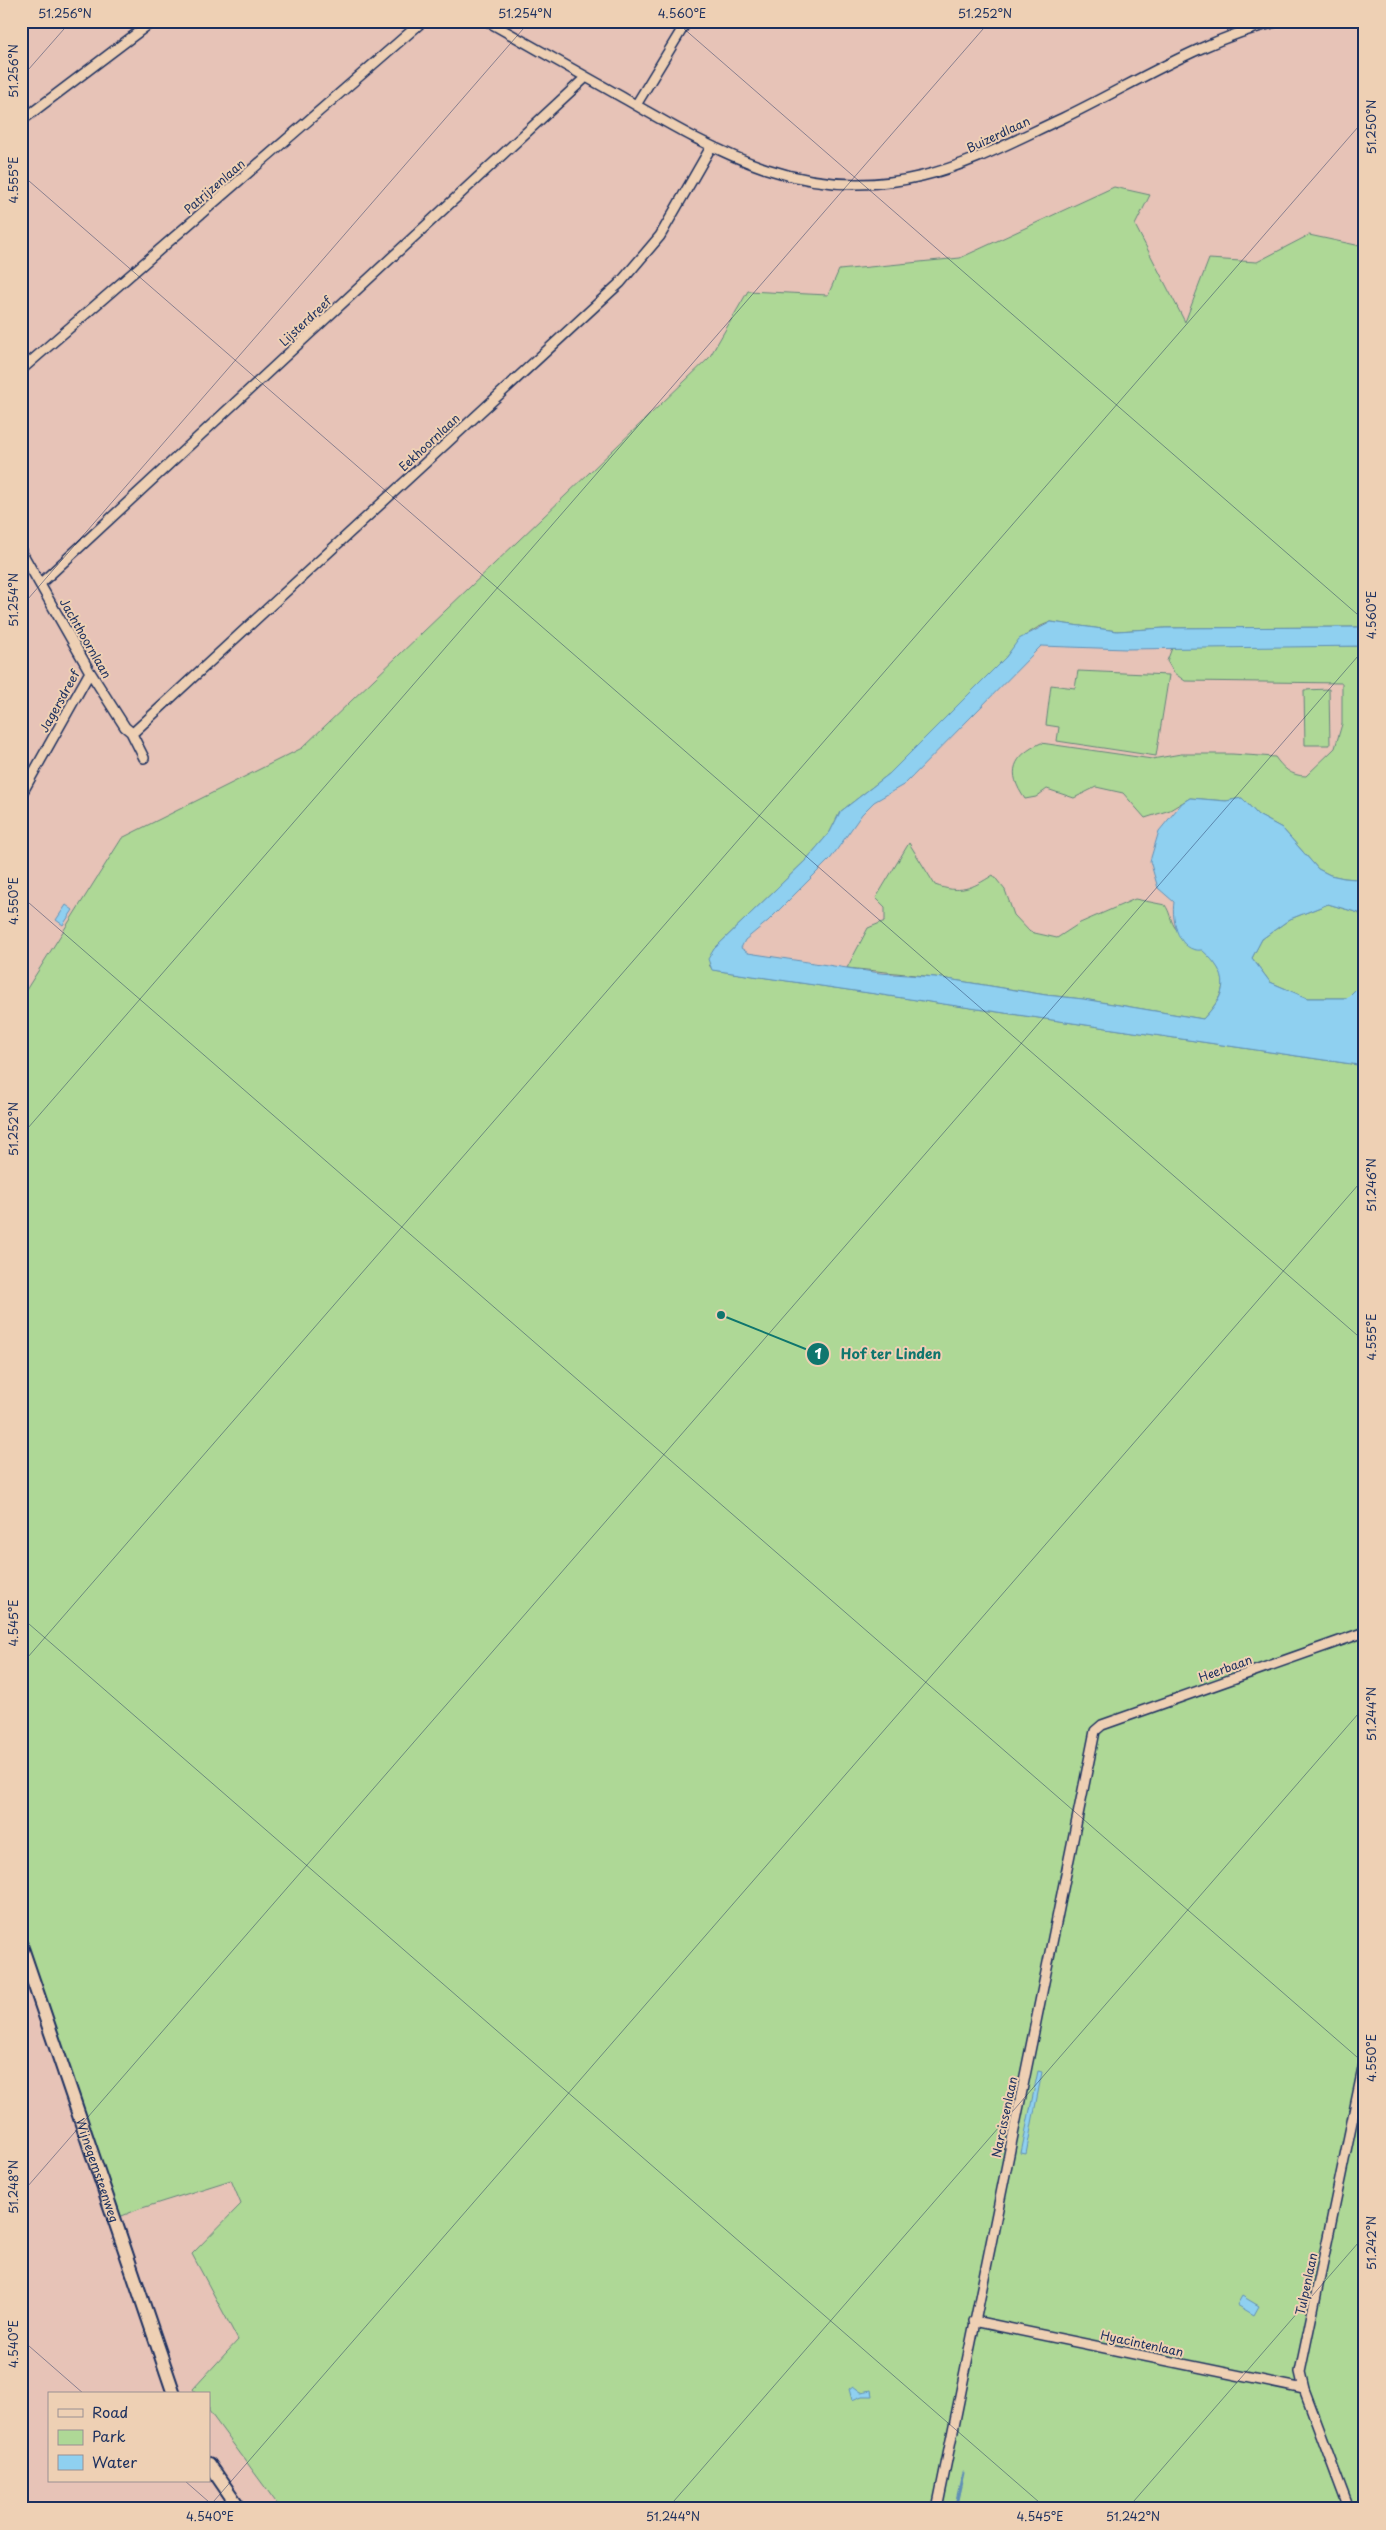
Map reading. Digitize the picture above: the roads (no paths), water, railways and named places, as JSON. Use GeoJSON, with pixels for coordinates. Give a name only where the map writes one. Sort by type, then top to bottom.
{"type":"FeatureCollection","features":[{"type":"Feature","properties":{"kind":"street"},"geometry":{"type":"LineString","coordinates":[[21,122],[153,21]]}},
{"type":"Feature","properties":{"kind":"street","name":"Patrijzenlaan"},"geometry":{"type":"LineString","coordinates":[[21,370],[423,21]]}},
{"type":"Feature","properties":{"kind":"street","name":"Buizerdlaan"},"geometry":{"type":"LineString","coordinates":[[487,21],[711,148],[766,170],[832,183],[871,184],[920,177],[962,165],[1106,97],[1209,44],[1281,21]]}},
{"type":"Feature","properties":{"kind":"street"},"geometry":{"type":"LineString","coordinates":[[636,105],[687,21]]}},
{"type":"Feature","properties":{"kind":"street","name":"Lijsterdreef"},"geometry":{"type":"LineString","coordinates":[[41,583],[586,77]]}},
{"type":"Feature","properties":{"kind":"street","name":"Eekhoornlaan"},"geometry":{"type":"LineString","coordinates":[[133,731],[620,283],[660,236],[711,148]]}},
{"type":"Feature","properties":{"kind":"street","name":"Jachthoornlaan"},"geometry":{"type":"LineString","coordinates":[[21,551],[41,583],[90,672],[125,727],[133,731],[144,758]]}},
{"type":"Feature","properties":{"kind":"street","name":"Jagersdreef"},"geometry":{"type":"LineString","coordinates":[[21,795],[90,672]]}},
{"type":"Feature","properties":{"kind":"street"},"geometry":{"type":"LineString","coordinates":[[21,770],[31,777]]}},
{"type":"Feature","properties":{"kind":"street","name":"Heerbaan"},"geometry":{"type":"LineString","coordinates":[[1094,1730],[1365,1632]]}},
{"type":"Feature","properties":{"kind":"street","name":"Narcissenlaan"},"geometry":{"type":"LineString","coordinates":[[937,2509],[1094,1730]]}},
{"type":"Feature","properties":{"kind":"street","name":"Wijnegemsteenweg"},"geometry":{"type":"LineString","coordinates":[[21,1945],[173,2392]]}},
{"type":"Feature","properties":{"kind":"street","name":"Tulpenlaan"},"geometry":{"type":"LineString","coordinates":[[1349,2509],[1304,2389],[1300,2372],[1365,2059]]}},
{"type":"Feature","properties":{"kind":"street","name":"Hyacintenlaan"},"geometry":{"type":"LineString","coordinates":[[974,2321],[1304,2389]]}},
{"type":"Feature","properties":{"kind":"street"},"geometry":{"type":"LineString","coordinates":[[210,2465],[240,2509]]}},
{"type":"Feature","properties":{"kind":"water"},"geometry":{"type":"Polygon","coordinates":[[[1051,622],[1117,631],[1165,628],[1365,627],[1365,646],[1126,649],[1041,646],[905,784],[874,802],[862,814],[831,858],[768,921],[745,940],[741,948],[748,953],[880,973],[935,977],[1203,1019],[1221,993],[1222,976],[1218,968],[1202,950],[1194,950],[1182,941],[1175,926],[1174,902],[1158,888],[1150,861],[1159,831],[1182,803],[1190,798],[1226,801],[1242,798],[1258,815],[1282,828],[1318,869],[1330,875],[1344,878],[1356,879],[1365,877],[1365,924],[1359,913],[1328,904],[1290,919],[1262,939],[1252,958],[1270,982],[1307,998],[1347,998],[1365,980],[1365,1066],[712,970],[708,959],[714,949],[806,860],[830,832],[840,812],[889,774],[1006,657],[1019,639],[1051,622]]]}},
{"type":"Feature","properties":{"kind":"water"},"geometry":{"type":"Polygon","coordinates":[[[66,905],[73,910],[63,925],[56,920],[66,905]]]}},
{"type":"Feature","properties":{"kind":"water"},"geometry":{"type":"Polygon","coordinates":[[[1038,2071],[1042,2072],[1026,2154],[1021,2153],[1038,2071]]]}},
{"type":"Feature","properties":{"kind":"water"},"geometry":{"type":"Polygon","coordinates":[[[1242,2296],[1259,2306],[1254,2315],[1237,2305],[1242,2296]]]}},
{"type":"Feature","properties":{"kind":"water"},"geometry":{"type":"Polygon","coordinates":[[[853,2386],[861,2392],[872,2390],[873,2396],[862,2396],[852,2400],[849,2389],[853,2386]]]}},
{"type":"Feature","properties":{"kind":"waterway"},"geometry":{"type":"LineString","coordinates":[[955,2509],[963,2473]]}},
{"type":"Feature","properties":{"kind":"place","name":"Hof ter Linden"},"geometry":{"type":"Point","coordinates":[721,1315]}}]}
